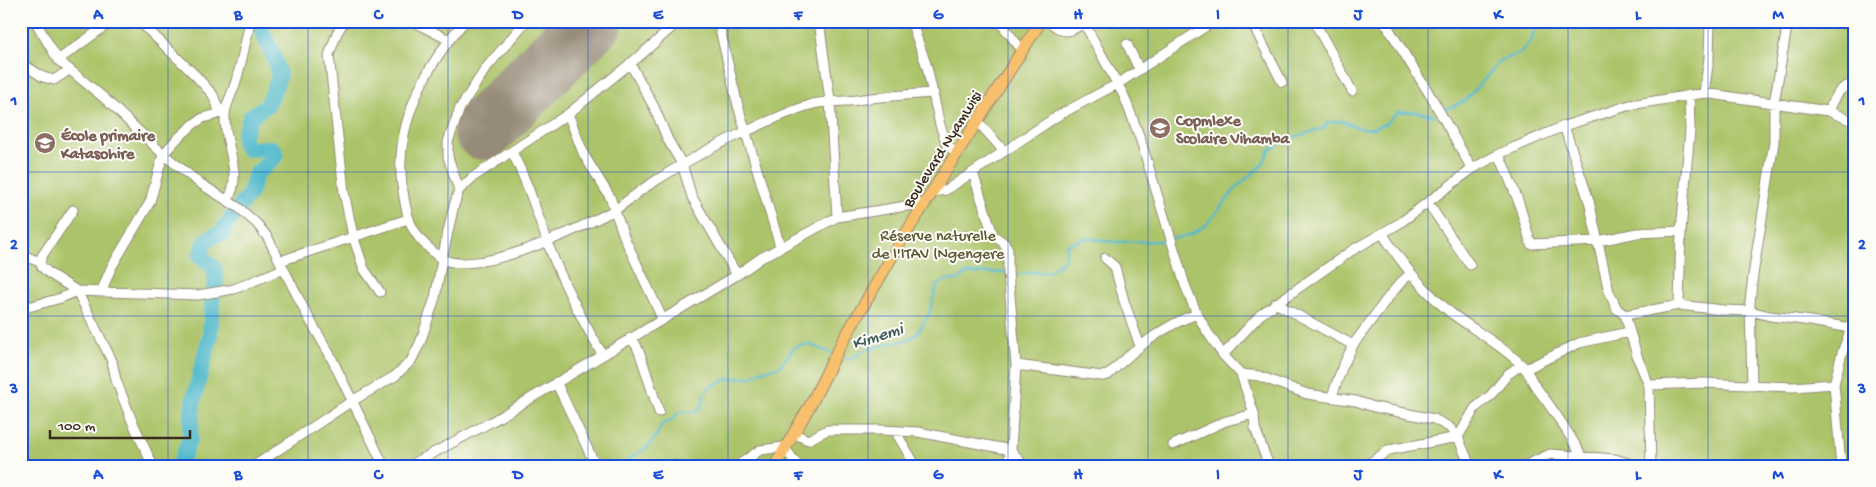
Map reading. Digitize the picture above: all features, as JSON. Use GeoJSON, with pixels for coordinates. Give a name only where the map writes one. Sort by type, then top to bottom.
{"type":"FeatureCollection","features":[{"type":"Feature","properties":{"kind":"main road","name":"Boulevard Nyamwisi"},"geometry":{"type":"LineString","coordinates":[[794,434],[838,350],[925,204],[1041,21]]}},
{"type":"Feature","properties":{"kind":"main road"},"geometry":{"type":"LineString","coordinates":[[775,466],[784,447],[794,434]]}},
{"type":"Feature","properties":{"kind":"street"},"geometry":{"type":"LineString","coordinates":[[35,21],[58,60],[104,98],[163,154],[198,182],[249,215],[268,238],[307,315],[329,353],[384,466]]}},
{"type":"Feature","properties":{"kind":"street"},"geometry":{"type":"LineString","coordinates":[[58,60],[112,21]]}},
{"type":"Feature","properties":{"kind":"street"},"geometry":{"type":"LineString","coordinates":[[139,21],[213,94],[223,112],[235,177],[234,191],[230,202]]}},
{"type":"Feature","properties":{"kind":"street"},"geometry":{"type":"LineString","coordinates":[[223,112],[242,62],[250,21]]}},
{"type":"Feature","properties":{"kind":"street"},"geometry":{"type":"LineString","coordinates":[[344,21],[337,33],[329,55],[344,192],[353,236],[364,269],[380,292]]}},
{"type":"Feature","properties":{"kind":"street"},"geometry":{"type":"LineString","coordinates":[[412,21],[449,40]]}},
{"type":"Feature","properties":{"kind":"street"},"geometry":{"type":"LineString","coordinates":[[465,21],[449,40],[419,90],[406,125],[402,144],[402,181],[408,218],[413,232],[418,240],[442,258],[453,262],[487,260],[547,242],[614,210],[682,164],[746,131],[809,105],[830,100],[846,101],[934,93]]}},
{"type":"Feature","properties":{"kind":"street"},"geometry":{"type":"LineString","coordinates":[[459,190],[448,157],[448,142],[460,108],[486,68],[526,21]]}},
{"type":"Feature","properties":{"kind":"street"},"geometry":{"type":"LineString","coordinates":[[254,466],[352,401],[395,376],[411,361],[420,343],[435,298],[442,258],[459,190],[473,177],[568,114],[679,21]]}},
{"type":"Feature","properties":{"kind":"street"},"geometry":{"type":"LineString","coordinates":[[718,21],[732,84],[780,246]]}},
{"type":"Feature","properties":{"kind":"street"},"geometry":{"type":"LineString","coordinates":[[819,21],[830,100],[836,217]]}},
{"type":"Feature","properties":{"kind":"street"},"geometry":{"type":"LineString","coordinates":[[911,21],[927,67],[940,125],[947,145],[958,154]]}},
{"type":"Feature","properties":{"kind":"street"},"geometry":{"type":"LineString","coordinates":[[1000,21],[1022,50]]}},
{"type":"Feature","properties":{"kind":"street"},"geometry":{"type":"LineString","coordinates":[[1048,21],[1061,31],[1067,32],[1084,22],[1119,83],[1140,138],[1185,284],[1197,314],[1223,354],[1240,374],[1254,414],[1255,428],[1269,466]]}},
{"type":"Feature","properties":{"kind":"street"},"geometry":{"type":"LineString","coordinates":[[933,192],[946,190],[1059,115],[1119,83],[1214,21]]}},
{"type":"Feature","properties":{"kind":"street"},"geometry":{"type":"LineString","coordinates":[[1251,21],[1282,82]]}},
{"type":"Feature","properties":{"kind":"street"},"geometry":{"type":"LineString","coordinates":[[1314,21],[1352,91]]}},
{"type":"Feature","properties":{"kind":"street"},"geometry":{"type":"LineString","coordinates":[[1384,21],[1433,100],[1472,169]]}},
{"type":"Feature","properties":{"kind":"street"},"geometry":{"type":"LineString","coordinates":[[1704,93],[1709,58],[1710,21]]}},
{"type":"Feature","properties":{"kind":"street"},"geometry":{"type":"LineString","coordinates":[[1752,386],[1750,311],[1753,275],[1774,142],[1774,103],[1788,21]]}},
{"type":"Feature","properties":{"kind":"street"},"geometry":{"type":"LineString","coordinates":[[1127,44],[1139,69]]}},
{"type":"Feature","properties":{"kind":"street"},"geometry":{"type":"LineString","coordinates":[[21,63],[43,77],[54,80],[69,70]]}},
{"type":"Feature","properties":{"kind":"street"},"geometry":{"type":"LineString","coordinates":[[630,63],[682,164],[692,196],[737,275]]}},
{"type":"Feature","properties":{"kind":"street"},"geometry":{"type":"LineString","coordinates":[[1828,111],[1840,89],[1854,84],[1855,81]]}},
{"type":"Feature","properties":{"kind":"street"},"geometry":{"type":"LineString","coordinates":[[1223,354],[1260,314],[1351,251],[1400,223],[1472,169],[1500,154],[1564,126],[1630,105],[1704,93],[1828,111],[1855,122]]}},
{"type":"Feature","properties":{"kind":"street"},"geometry":{"type":"LineString","coordinates":[[1679,305],[1681,231],[1690,130],[1689,95]]}},
{"type":"Feature","properties":{"kind":"street"},"geometry":{"type":"LineString","coordinates":[[100,292],[150,202],[163,154],[195,123],[203,118],[223,112]]}},
{"type":"Feature","properties":{"kind":"street"},"geometry":{"type":"LineString","coordinates":[[568,114],[584,155],[610,197],[625,239],[662,320]]}},
{"type":"Feature","properties":{"kind":"street"},"geometry":{"type":"LineString","coordinates":[[978,121],[1004,152]]}},
{"type":"Feature","properties":{"kind":"street"},"geometry":{"type":"LineString","coordinates":[[1564,126],[1589,201],[1612,302],[1617,310],[1625,315],[1679,305],[1750,311],[1770,316],[1851,328]]}},
{"type":"Feature","properties":{"kind":"street"},"geometry":{"type":"LineString","coordinates":[[512,152],[524,177],[547,242],[578,313],[602,354]]}},
{"type":"Feature","properties":{"kind":"street"},"geometry":{"type":"LineString","coordinates":[[1500,154],[1518,200],[1531,244],[1598,241],[1637,233],[1681,231]]}},
{"type":"Feature","properties":{"kind":"street"},"geometry":{"type":"LineString","coordinates":[[973,173],[993,235],[1004,243],[1008,250],[1008,272],[1016,365],[1011,450],[1007,466]]}},
{"type":"Feature","properties":{"kind":"street"},"geometry":{"type":"LineString","coordinates":[[1428,203],[1470,265]]}},
{"type":"Feature","properties":{"kind":"street"},"geometry":{"type":"LineString","coordinates":[[409,466],[491,422],[737,275],[780,246],[836,217],[925,204]]}},
{"type":"Feature","properties":{"kind":"street"},"geometry":{"type":"LineString","coordinates":[[73,210],[42,256],[40,262],[42,267],[50,274],[77,291],[112,361],[116,380],[132,421],[153,465]]}},
{"type":"Feature","properties":{"kind":"street"},"geometry":{"type":"LineString","coordinates":[[21,309],[61,298],[77,291],[198,295],[220,292],[252,282],[282,265],[353,236],[408,218]]}},
{"type":"Feature","properties":{"kind":"street"},"geometry":{"type":"LineString","coordinates":[[1382,233],[1410,274],[1451,312],[1496,343],[1523,367],[1582,456]]}},
{"type":"Feature","properties":{"kind":"street"},"geometry":{"type":"LineString","coordinates":[[21,249],[27,257],[40,262]]}},
{"type":"Feature","properties":{"kind":"street"},"geometry":{"type":"LineString","coordinates":[[1104,258],[1115,268],[1124,301],[1140,346]]}},
{"type":"Feature","properties":{"kind":"street"},"geometry":{"type":"LineString","coordinates":[[1332,396],[1353,345],[1386,300],[1410,274]]}},
{"type":"Feature","properties":{"kind":"street"},"geometry":{"type":"LineString","coordinates":[[1276,303],[1353,345]]}},
{"type":"Feature","properties":{"kind":"street"},"geometry":{"type":"LineString","coordinates":[[1016,365],[1102,376],[1108,375],[1140,346],[1181,319],[1197,314]]}},
{"type":"Feature","properties":{"kind":"street"},"geometry":{"type":"LineString","coordinates":[[1625,315],[1629,332],[1649,384],[1651,466]]}},
{"type":"Feature","properties":{"kind":"street"},"geometry":{"type":"LineString","coordinates":[[1841,466],[1834,384],[1855,317]]}},
{"type":"Feature","properties":{"kind":"street"},"geometry":{"type":"LineString","coordinates":[[1365,466],[1389,450],[1458,437],[1475,408],[1490,396],[1508,374],[1578,342],[1629,332]]}},
{"type":"Feature","properties":{"kind":"street"},"geometry":{"type":"LineString","coordinates":[[630,338],[640,354],[659,412]]}},
{"type":"Feature","properties":{"kind":"street"},"geometry":{"type":"LineString","coordinates":[[1240,374],[1259,376],[1308,394],[1332,396],[1374,407],[1434,418],[1449,427],[1458,437],[1470,466]]}},
{"type":"Feature","properties":{"kind":"street"},"geometry":{"type":"LineString","coordinates":[[556,382],[593,460]]}},
{"type":"Feature","properties":{"kind":"street"},"geometry":{"type":"LineString","coordinates":[[1649,384],[1704,383],[1792,387],[1834,384]]}},
{"type":"Feature","properties":{"kind":"street"},"geometry":{"type":"LineString","coordinates":[[1173,445],[1226,420],[1254,414]]}},
{"type":"Feature","properties":{"kind":"street"},"geometry":{"type":"LineString","coordinates":[[794,434],[808,440],[827,430],[859,429],[918,432],[1011,450],[1024,466]]}},
{"type":"Feature","properties":{"kind":"street"},"geometry":{"type":"LineString","coordinates":[[896,431],[916,466]]}},
{"type":"Feature","properties":{"kind":"street"},"geometry":{"type":"LineString","coordinates":[[738,466],[760,450],[784,447],[798,466]]}},
{"type":"Feature","properties":{"kind":"street"},"geometry":{"type":"LineString","coordinates":[[1524,466],[1541,462],[1550,454],[1615,460],[1638,466]]}},
{"type":"Feature","properties":{"kind":"green space","name":"Réserve naturelle de l'ITAV (Ngengere"},"geometry":{"type":"Polygon","coordinates":[[[21,21],[1855,21],[1855,466],[21,466],[21,21]]]}},
{"type":"Feature","properties":{"kind":"waterway"},"geometry":{"type":"LineString","coordinates":[[177,466],[180,464],[190,438],[193,402],[210,336],[213,293],[216,282],[214,268],[200,256],[207,240],[223,234],[224,228],[250,193],[256,174],[276,156],[275,151],[271,148],[248,149],[244,144],[244,135],[251,116],[267,105],[279,76],[274,57],[259,25],[259,21]]}},
{"type":"Feature","properties":{"kind":"waterway"},"geometry":{"type":"LineString","coordinates":[[1442,111],[1465,101],[1501,60],[1519,54],[1531,42],[1540,21]]}},
{"type":"Feature","properties":{"kind":"waterway"},"geometry":{"type":"LineString","coordinates":[[1011,273],[1047,272],[1064,259],[1066,245],[1087,238],[1112,242],[1161,241],[1190,235],[1206,225],[1238,186],[1262,165],[1270,150],[1294,137],[1324,128],[1328,122],[1341,121],[1362,129],[1374,128],[1385,124],[1398,112],[1418,112],[1435,116]]}},
{"type":"Feature","properties":{"kind":"waterway","name":"Kimemi"},"geometry":{"type":"LineString","coordinates":[[839,356],[851,359],[865,350],[904,341],[916,335],[929,314],[937,285],[947,280],[958,280],[966,274],[1006,272]]}},
{"type":"Feature","properties":{"kind":"waterway","name":"Kimemi"},"geometry":{"type":"LineString","coordinates":[[623,466],[629,458],[649,446],[662,424],[672,420],[679,412],[698,412],[703,403],[704,394],[710,387],[728,379],[752,377],[761,371],[779,367],[792,350],[799,346],[813,346],[832,353]]}},
{"type":"Feature","properties":{"kind":"runway"},"geometry":{"type":"LineString","coordinates":[[484,129],[592,21]]}},
{"type":"Feature","properties":{"kind":"place","name":"Copmlexe Scolaire Vihamba"},"geometry":{"type":"Point","coordinates":[1160,128]}},
{"type":"Feature","properties":{"kind":"place","name":"École primaire Katasohire"},"geometry":{"type":"Point","coordinates":[45,143]}}]}
